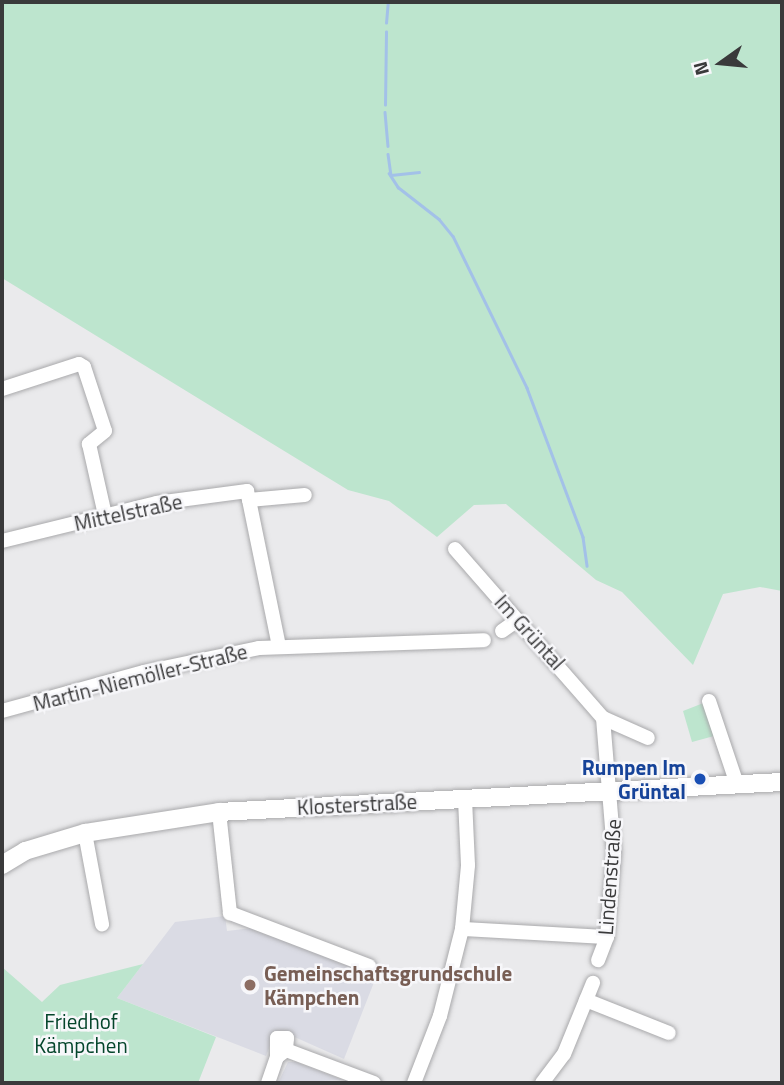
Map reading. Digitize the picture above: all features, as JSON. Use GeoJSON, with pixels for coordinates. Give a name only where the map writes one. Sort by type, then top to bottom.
{"type":"FeatureCollection","features":[{"type":"Feature","properties":{"kind":"main road","name":"Klosterstraße"},"geometry":{"type":"LineString","coordinates":[[2,864],[25,851],[85,833],[219,812],[782,782]]}},
{"type":"Feature","properties":{"kind":"street"},"geometry":{"type":"LineString","coordinates":[[2,389],[79,364],[85,367],[105,431],[89,444],[105,515]]}},
{"type":"Feature","properties":{"kind":"street","name":"Mittelstraße"},"geometry":{"type":"LineString","coordinates":[[2,541],[105,515],[247,491],[249,500],[304,495]]}},
{"type":"Feature","properties":{"kind":"street"},"geometry":{"type":"LineString","coordinates":[[249,500],[279,646]]}},
{"type":"Feature","properties":{"kind":"street","name":"Im Grüntal"},"geometry":{"type":"LineString","coordinates":[[455,549],[603,718],[648,738]]}},
{"type":"Feature","properties":{"kind":"street"},"geometry":{"type":"LineString","coordinates":[[502,631],[519,620]]}},
{"type":"Feature","properties":{"kind":"street","name":"Martin-Niemöller-Straße"},"geometry":{"type":"LineString","coordinates":[[2,711],[144,672],[279,646],[484,640]]}},
{"type":"Feature","properties":{"kind":"street"},"geometry":{"type":"LineString","coordinates":[[709,701],[729,784]]}},
{"type":"Feature","properties":{"kind":"street"},"geometry":{"type":"LineString","coordinates":[[603,718],[611,792]]}},
{"type":"Feature","properties":{"kind":"street","name":"Lindenstraße"},"geometry":{"type":"LineString","coordinates":[[598,960],[607,937],[614,852],[611,792]]}},
{"type":"Feature","properties":{"kind":"street"},"geometry":{"type":"LineString","coordinates":[[414,1083],[440,1016],[462,929],[468,865],[465,799]]}},
{"type":"Feature","properties":{"kind":"street"},"geometry":{"type":"LineString","coordinates":[[219,812],[230,913],[369,966]]}},
{"type":"Feature","properties":{"kind":"street"},"geometry":{"type":"LineString","coordinates":[[85,833],[102,925]]}},
{"type":"Feature","properties":{"kind":"street"},"geometry":{"type":"LineString","coordinates":[[462,929],[607,937]]}},
{"type":"Feature","properties":{"kind":"street"},"geometry":{"type":"LineString","coordinates":[[542,1083],[564,1054],[593,983]]}},
{"type":"Feature","properties":{"kind":"street"},"geometry":{"type":"LineString","coordinates":[[586,1000],[669,1033]]}},
{"type":"Feature","properties":{"kind":"street"},"geometry":{"type":"LineString","coordinates":[[268,1083],[281,1053],[374,1083]]}},
{"type":"Feature","properties":{"kind":"shaded area","name":"Gemeinschaftsgrundschule Kämpchen"},"geometry":{"type":"Polygon","coordinates":[[[225,916],[227,931],[259,927],[378,972],[344,1059],[281,1031],[274,1035],[266,1056],[117,998],[175,922],[225,916]]]}},
{"type":"Feature","properties":{"kind":"shaded area"},"geometry":{"type":"Polygon","coordinates":[[[288,1062],[296,1062],[343,1080],[278,1083],[288,1062]]]}},
{"type":"Feature","properties":{"kind":"green space"},"geometry":{"type":"Polygon","coordinates":[[[2,2],[782,2],[782,591],[760,587],[723,594],[693,665],[622,592],[596,580],[506,504],[474,505],[437,537],[389,501],[348,490],[2,278],[2,2]]]}},
{"type":"Feature","properties":{"kind":"green space"},"geometry":{"type":"Polygon","coordinates":[[[706,702],[714,736],[692,742],[683,711],[706,702]]]}},
{"type":"Feature","properties":{"kind":"green space","name":"Friedhof Kämpchen"},"geometry":{"type":"Polygon","coordinates":[[[143,964],[117,998],[216,1037],[198,1083],[2,1083],[2,967],[42,1002],[60,985],[143,964]]]}},
{"type":"Feature","properties":{"kind":"waterway"},"geometry":{"type":"LineString","coordinates":[[386,23],[388,2]]}},
{"type":"Feature","properties":{"kind":"waterway"},"geometry":{"type":"LineString","coordinates":[[385,105],[386,32]]}},
{"type":"Feature","properties":{"kind":"waterway"},"geometry":{"type":"LineString","coordinates":[[385,112],[388,146]]}},
{"type":"Feature","properties":{"kind":"waterway"},"geometry":{"type":"LineString","coordinates":[[388,154],[391,175],[419,172]]}},
{"type":"Feature","properties":{"kind":"waterway"},"geometry":{"type":"LineString","coordinates":[[389,173],[398,187],[439,219],[453,236],[527,388],[583,537],[587,566]]}},
{"type":"Feature","properties":{"kind":"place","name":"Rumpen Im Grüntal"},"geometry":{"type":"Point","coordinates":[700,779]}},
{"type":"Feature","properties":{"kind":"place","name":"Gemeinschaftsgrundschule Kämpchen"},"geometry":{"type":"Point","coordinates":[250,985]}}]}
